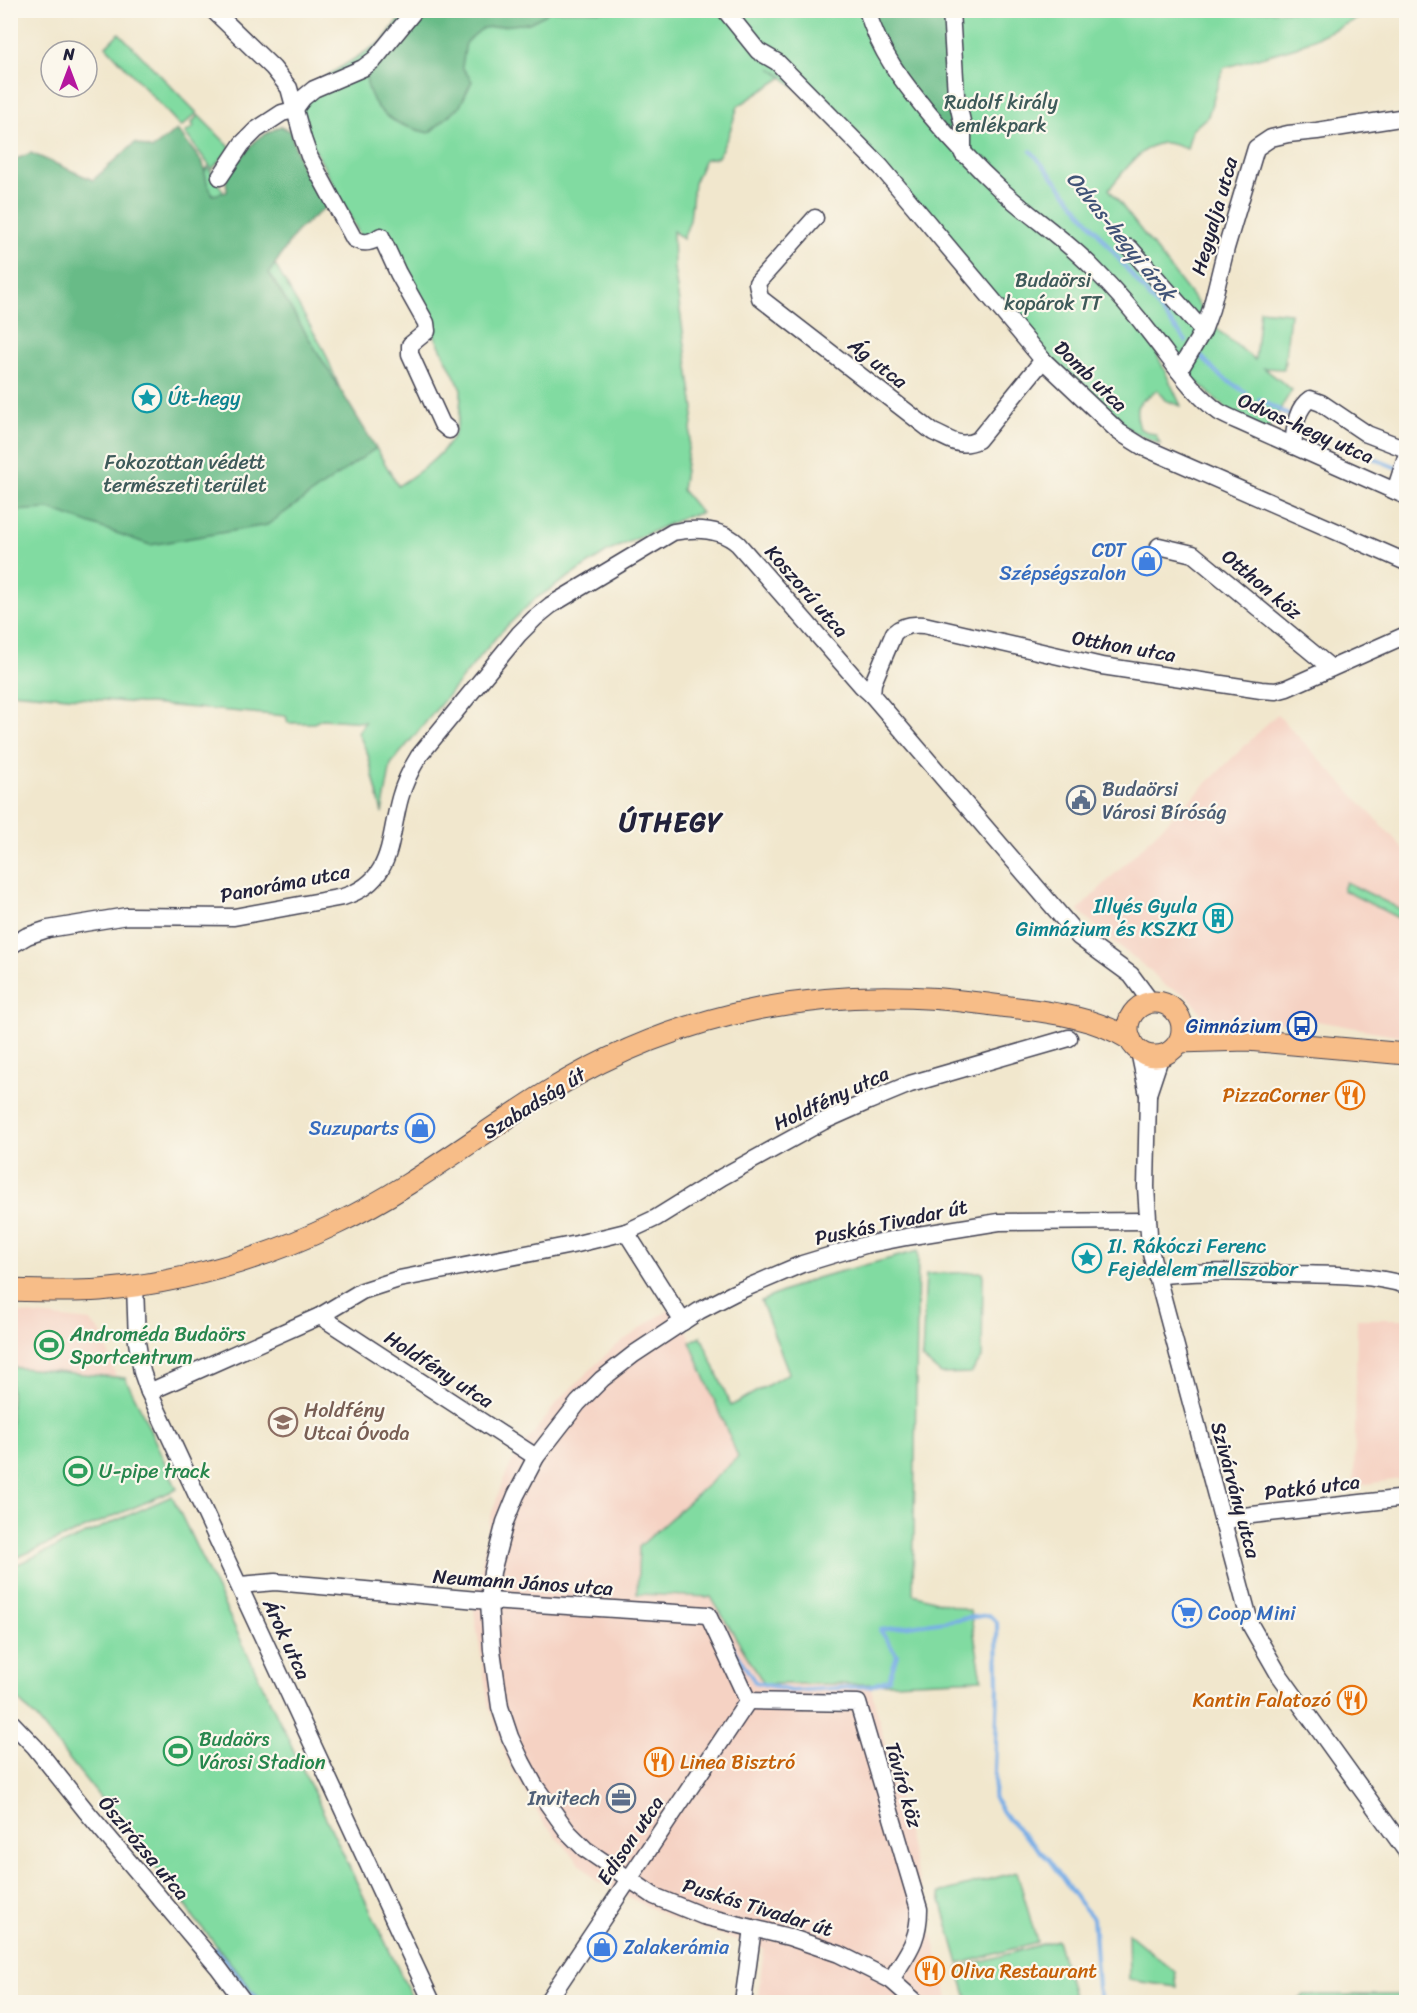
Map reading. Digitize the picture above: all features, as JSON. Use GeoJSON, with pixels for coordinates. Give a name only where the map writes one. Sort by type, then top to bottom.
{"type":"FeatureCollection","features":[{"type":"Feature","properties":{"kind":"main road","name":"Szabadság út"},"geometry":{"type":"LineString","coordinates":[[10,1290],[100,1290],[192,1275],[226,1266],[334,1225],[387,1198],[521,1108],[612,1055],[717,1018],[754,1009],[819,1000],[905,997],[946,999],[1079,1018],[1106,1027],[1149,1055],[1161,1055]]}},
{"type":"Feature","properties":{"kind":"main road"},"geometry":{"type":"LineString","coordinates":[[1135,1046],[1128,1031],[1130,1021],[1143,1007],[1167,1005],[1179,1016],[1201,1026],[1247,1040]]}},
{"type":"Feature","properties":{"kind":"main road","name":"Szabadság út"},"geometry":{"type":"LineString","coordinates":[[1079,1018],[1143,1007]]}},
{"type":"Feature","properties":{"kind":"main road"},"geometry":{"type":"LineString","coordinates":[[1161,1055],[1174,1048],[1179,1042],[1182,1024],[1179,1016]]}},
{"type":"Feature","properties":{"kind":"main road"},"geometry":{"type":"LineString","coordinates":[[1179,1042],[1247,1040],[1407,1054]]}},
{"type":"Feature","properties":{"kind":"street"},"geometry":{"type":"LineString","coordinates":[[213,10],[283,78],[289,88],[309,156],[354,239],[369,243],[381,236],[398,273],[426,323],[427,331],[410,345],[410,354],[442,424],[449,430]]}},
{"type":"Feature","properties":{"kind":"street"},"geometry":{"type":"LineString","coordinates":[[220,177],[243,144],[256,130],[282,113],[294,110],[314,88],[363,68],[375,59],[415,10]]}},
{"type":"Feature","properties":{"kind":"street","name":"Domb utca"},"geometry":{"type":"LineString","coordinates":[[725,10],[758,51],[777,62],[881,167],[1042,360],[1119,432],[1143,447],[1407,562]]}},
{"type":"Feature","properties":{"kind":"street","name":"Odvas-hegy utca"},"geometry":{"type":"LineString","coordinates":[[867,10],[885,56],[900,79],[963,154],[1000,189],[1071,246],[1152,336],[1179,371],[1219,411],[1239,423],[1401,494]]}},
{"type":"Feature","properties":{"kind":"street"},"geometry":{"type":"LineString","coordinates":[[951,10],[956,95],[963,126],[963,154]]}},
{"type":"Feature","properties":{"kind":"street","name":"Hegyalja utca"},"geometry":{"type":"LineString","coordinates":[[1179,371],[1203,331],[1211,309],[1226,248],[1256,148],[1271,138],[1288,134],[1407,117]]}},
{"type":"Feature","properties":{"kind":"street","name":"Ág utca"},"geometry":{"type":"LineString","coordinates":[[816,218],[757,283],[760,298],[933,432],[958,444],[968,444],[978,440],[1042,360]]}},
{"type":"Feature","properties":{"kind":"street"},"geometry":{"type":"LineString","coordinates":[[1130,248],[1203,331]]}},
{"type":"Feature","properties":{"kind":"street"},"geometry":{"type":"LineString","coordinates":[[1293,446],[1296,419],[1304,403],[1310,399],[1321,403],[1367,434],[1407,449]]}},
{"type":"Feature","properties":{"kind":"street"},"geometry":{"type":"LineString","coordinates":[[1401,494],[1407,457]]}},
{"type":"Feature","properties":{"kind":"street","name":"Koszorú utca"},"geometry":{"type":"LineString","coordinates":[[400,798],[408,775],[419,756],[519,634],[535,618],[551,605],[673,532],[691,529],[717,532],[733,539],[872,695],[1079,937],[1131,975],[1143,1007]]}},
{"type":"Feature","properties":{"kind":"street","name":"Otthon köz"},"geometry":{"type":"LineString","coordinates":[[1159,546],[1193,554],[1331,668]]}},
{"type":"Feature","properties":{"kind":"street","name":"Otthon utca"},"geometry":{"type":"LineString","coordinates":[[872,695],[873,682],[894,633],[912,624],[1102,666],[1276,691],[1407,635]]}},
{"type":"Feature","properties":{"kind":"street","name":"Panoráma utca"},"geometry":{"type":"LineString","coordinates":[[10,946],[27,936],[48,929],[127,916],[234,917],[357,893],[368,886],[387,858],[400,798]]}},
{"type":"Feature","properties":{"kind":"street","name":"Holdfény utca"},"geometry":{"type":"LineString","coordinates":[[149,1392],[320,1316],[362,1291],[399,1279],[577,1244],[626,1232],[656,1218],[722,1177],[824,1121],[860,1105],[910,1084],[1069,1038]]}},
{"type":"Feature","properties":{"kind":"street","name":"Szivárvány utca"},"geometry":{"type":"LineString","coordinates":[[1135,1046],[1148,1095],[1146,1186],[1150,1250],[1251,1626],[1278,1673],[1407,1851]]}},
{"type":"Feature","properties":{"kind":"street","name":"Szivárvány utca"},"geometry":{"type":"LineString","coordinates":[[1148,1095],[1161,1055]]}},
{"type":"Feature","properties":{"kind":"street","name":"Puskás Tivadar út"},"geometry":{"type":"LineString","coordinates":[[916,2002],[891,1980],[839,1954],[789,1937],[703,1916],[654,1896],[585,1849],[567,1832],[535,1786],[522,1762],[510,1737],[500,1707],[492,1650],[489,1601],[492,1572],[505,1522],[536,1457],[578,1402],[602,1379],[682,1322],[767,1277],[801,1264],[865,1245],[999,1222],[1147,1221]]}},
{"type":"Feature","properties":{"kind":"street"},"geometry":{"type":"LineString","coordinates":[[626,1232],[682,1322]]}},
{"type":"Feature","properties":{"kind":"street"},"geometry":{"type":"LineString","coordinates":[[1156,1276],[1229,1273],[1354,1275],[1407,1285]]}},
{"type":"Feature","properties":{"kind":"street","name":"Árok utca"},"geometry":{"type":"LineString","coordinates":[[135,1285],[137,1342],[142,1372],[149,1392],[432,2002]]}},
{"type":"Feature","properties":{"kind":"street","name":"Holdfény utca"},"geometry":{"type":"LineString","coordinates":[[320,1316],[536,1457]]}},
{"type":"Feature","properties":{"kind":"street","name":"Patkó utca"},"geometry":{"type":"LineString","coordinates":[[1223,1522],[1243,1516],[1407,1498]]}},
{"type":"Feature","properties":{"kind":"street","name":"Neumann János utca"},"geometry":{"type":"LineString","coordinates":[[240,1585],[275,1582],[489,1601],[708,1615],[748,1701]]}},
{"type":"Feature","properties":{"kind":"street","name":"Edison utca"},"geometry":{"type":"LineString","coordinates":[[547,2002],[748,1701]]}},
{"type":"Feature","properties":{"kind":"street","name":"Távíró köz"},"geometry":{"type":"LineString","coordinates":[[748,1701],[858,1703],[919,1909],[919,1927],[914,1941],[891,1980]]}},
{"type":"Feature","properties":{"kind":"street","name":"Őszirózsa utca"},"geometry":{"type":"LineString","coordinates":[[10,1721],[35,1747],[244,2002]]}},
{"type":"Feature","properties":{"kind":"street"},"geometry":{"type":"LineString","coordinates":[[743,2002],[753,1928]]}},
{"type":"Feature","properties":{"kind":"shaded area"},"geometry":{"type":"Polygon","coordinates":[[[1277,714],[1406,851],[1406,1037],[1306,1019],[1260,1025],[1203,1016],[1193,1002],[1181,992],[1165,986],[1151,971],[1117,945],[1078,910],[1277,714]]]}},
{"type":"Feature","properties":{"kind":"shaded area"},"geometry":{"type":"Polygon","coordinates":[[[677,1305],[738,1457],[639,1547],[711,1597],[764,1684],[870,1684],[949,2002],[757,2002],[764,1949],[675,1920],[596,1881],[543,1822],[508,1761],[489,1706],[474,1611],[490,1519],[502,1483],[513,1460],[559,1400],[613,1348],[677,1305]]]}},
{"type":"Feature","properties":{"kind":"shaded area"},"geometry":{"type":"Polygon","coordinates":[[[11,1312],[90,1321],[103,1335],[116,1377],[11,1367],[11,1312]]]}},
{"type":"Feature","properties":{"kind":"shaded area"},"geometry":{"type":"Polygon","coordinates":[[[1357,1319],[1406,1319],[1406,1478],[1354,1486],[1357,1319]]]}},
{"type":"Feature","properties":{"kind":"green space"},"geometry":{"type":"Polygon","coordinates":[[[405,11],[549,11],[529,23],[483,28],[466,42],[462,67],[472,81],[460,106],[429,133],[402,125],[386,116],[374,102],[367,83],[367,70],[371,60],[405,11]]]}},
{"type":"Feature","properties":{"kind":"green space","name":"Fokozottan védett természeti terület"},"geometry":{"type":"Polygon","coordinates":[[[426,11],[1374,11],[1296,47],[1223,68],[1208,116],[1192,130],[1187,149],[1165,143],[1151,147],[1131,163],[1109,189],[1219,331],[1255,360],[1260,310],[1290,313],[1284,369],[1264,368],[1292,390],[1265,434],[1240,422],[1149,337],[1181,406],[1165,400],[1157,390],[1141,401],[1137,413],[1140,429],[1156,435],[1160,444],[1133,432],[1099,403],[1077,380],[1069,384],[833,117],[783,77],[738,106],[729,134],[718,157],[705,159],[694,183],[690,220],[683,239],[673,231],[674,268],[694,409],[682,490],[701,513],[685,517],[607,552],[535,599],[498,635],[391,764],[382,813],[368,755],[358,732],[365,722],[322,719],[314,723],[288,723],[286,716],[11,692],[10,159],[57,201],[204,172],[208,167],[224,193],[244,257],[275,265],[324,350],[349,411],[372,451],[376,448],[398,486],[434,460],[451,440],[458,422],[461,389],[390,246],[365,245],[295,112],[306,89],[426,11]]]}},
{"type":"Feature","properties":{"kind":"green space"},"geometry":{"type":"Polygon","coordinates":[[[867,11],[951,11],[963,154],[900,79],[867,11]]]}},
{"type":"Feature","properties":{"kind":"green space"},"geometry":{"type":"Polygon","coordinates":[[[119,33],[197,113],[181,127],[106,46],[119,33]]]}},
{"type":"Feature","properties":{"kind":"green space"},"geometry":{"type":"Polygon","coordinates":[[[198,115],[231,148],[212,169],[185,133],[194,127],[192,123],[198,115]]]}},
{"type":"Feature","properties":{"kind":"green space"},"geometry":{"type":"Polygon","coordinates":[[[280,126],[290,131],[302,168],[327,206],[297,231],[269,273],[376,448],[267,525],[150,545],[49,509],[11,511],[11,161],[31,153],[93,180],[135,143],[152,149],[177,130],[203,163],[207,183],[213,195],[227,192],[226,178],[235,165],[257,139],[280,126]]]}},
{"type":"Feature","properties":{"kind":"green space"},"geometry":{"type":"Polygon","coordinates":[[[1346,882],[1406,912],[1406,922],[1343,890],[1346,882]]]}},
{"type":"Feature","properties":{"kind":"green space"},"geometry":{"type":"Polygon","coordinates":[[[918,1251],[913,1594],[970,1611],[982,1679],[870,1684],[764,1684],[711,1597],[637,1594],[639,1547],[738,1457],[690,1342],[701,1336],[731,1406],[789,1373],[761,1301],[816,1278],[918,1251]]]}},
{"type":"Feature","properties":{"kind":"green space"},"geometry":{"type":"Polygon","coordinates":[[[983,1272],[982,1358],[971,1373],[941,1374],[922,1358],[926,1274],[983,1272]]]}},
{"type":"Feature","properties":{"kind":"green space"},"geometry":{"type":"Polygon","coordinates":[[[11,1367],[125,1378],[177,1489],[11,1560],[11,1367]]]}},
{"type":"Feature","properties":{"kind":"green space","name":"Budaörs Városi Stadion"},"geometry":{"type":"Polygon","coordinates":[[[172,1496],[414,2002],[262,2002],[37,1719],[11,1693],[11,1567],[172,1496]]]}},
{"type":"Feature","properties":{"kind":"green space"},"geometry":{"type":"Polygon","coordinates":[[[1017,1872],[1037,1942],[959,1964],[939,1893],[1017,1872]]]}},
{"type":"Feature","properties":{"kind":"green space"},"geometry":{"type":"Polygon","coordinates":[[[1128,1933],[1175,1972],[1177,1987],[1129,1980],[1128,1933]]]}},
{"type":"Feature","properties":{"kind":"green space"},"geometry":{"type":"Polygon","coordinates":[[[1057,1940],[1075,2002],[968,2002],[958,1968],[1057,1940]]]}},
{"type":"Feature","properties":{"kind":"green space"},"geometry":{"type":"Polygon","coordinates":[[[1304,1995],[1406,1995],[1406,2002],[1293,2002],[1304,1995]]]}},
{"type":"Feature","properties":{"kind":"waterway","name":"Odvas-hegyi árok"},"geometry":{"type":"LineString","coordinates":[[1031,151],[1186,341]]}},
{"type":"Feature","properties":{"kind":"waterway","name":"Odvas-hegyi árok"},"geometry":{"type":"LineString","coordinates":[[1200,355],[1220,376],[1247,393]]}},
{"type":"Feature","properties":{"kind":"waterway","name":"Odvas-hegyi árok"},"geometry":{"type":"LineString","coordinates":[[1259,399],[1292,417]]}},
{"type":"Feature","properties":{"kind":"waterway","name":"Odvas-hegyi árok"},"geometry":{"type":"LineString","coordinates":[[1370,457],[1397,468]]}},
{"type":"Feature","properties":{"kind":"waterway"},"geometry":{"type":"LineString","coordinates":[[730,1643],[755,1682],[791,1691],[870,1686],[889,1679],[897,1655],[880,1630],[989,1615],[997,1623],[998,1687],[994,1799],[1008,1819],[1049,1860],[1093,1918],[1098,1988],[1102,2002]]}},
{"type":"Feature","properties":{"kind":"waterway"},"geometry":{"type":"LineString","coordinates":[[215,1949],[260,2002]]}},
{"type":"Feature","properties":{"kind":"place","name":"Út-hegy"},"geometry":{"type":"Point","coordinates":[147,398]}},
{"type":"Feature","properties":{"kind":"place","name":"CDT Szépségszalon"},"geometry":{"type":"Point","coordinates":[1147,561]}},
{"type":"Feature","properties":{"kind":"place","name":"Budaörsi Városi Bíróság"},"geometry":{"type":"Point","coordinates":[1081,800]}},
{"type":"Feature","properties":{"kind":"place","name":"Illyés Gyula Gimnázium és KSZKI"},"geometry":{"type":"Point","coordinates":[1218,918]}},
{"type":"Feature","properties":{"kind":"place","name":"Gimnázium"},"geometry":{"type":"Point","coordinates":[1302,1026]}},
{"type":"Feature","properties":{"kind":"place","name":"PizzaCorner"},"geometry":{"type":"Point","coordinates":[1350,1095]}},
{"type":"Feature","properties":{"kind":"place","name":"Suzuparts"},"geometry":{"type":"Point","coordinates":[420,1128]}},
{"type":"Feature","properties":{"kind":"place","name":"II. Rákóczi Ferenc Fejedelem mellszobor"},"geometry":{"type":"Point","coordinates":[1087,1258]}},
{"type":"Feature","properties":{"kind":"place","name":"Androméda Budaörs Sportcentrum"},"geometry":{"type":"Point","coordinates":[49,1345]}},
{"type":"Feature","properties":{"kind":"place","name":"Holdfény Utcai Óvoda"},"geometry":{"type":"Point","coordinates":[283,1422]}},
{"type":"Feature","properties":{"kind":"place","name":"U-pipe track"},"geometry":{"type":"Point","coordinates":[78,1471]}},
{"type":"Feature","properties":{"kind":"place","name":"Coop Mini"},"geometry":{"type":"Point","coordinates":[1187,1613]}},
{"type":"Feature","properties":{"kind":"place","name":"Kantin Falatozó"},"geometry":{"type":"Point","coordinates":[1352,1700]}},
{"type":"Feature","properties":{"kind":"place","name":"Budaörs Városi Stadion"},"geometry":{"type":"Point","coordinates":[178,1751]}},
{"type":"Feature","properties":{"kind":"place","name":"Linea Bisztró"},"geometry":{"type":"Point","coordinates":[659,1762]}},
{"type":"Feature","properties":{"kind":"place","name":"Invitech"},"geometry":{"type":"Point","coordinates":[621,1798]}},
{"type":"Feature","properties":{"kind":"place","name":"Zalakerámia"},"geometry":{"type":"Point","coordinates":[602,1947]}},
{"type":"Feature","properties":{"kind":"place","name":"Oliva Restaurant"},"geometry":{"type":"Point","coordinates":[930,1971]}},
{"type":"Feature","properties":{"kind":"district","name":"ÚTHEGY"},"geometry":{"type":"Point","coordinates":[671,822]}},
{"type":"Feature","properties":{"kind":"park label","name":"Rudolf király emlékpark"},"geometry":{"type":"Point","coordinates":[1001,114]}},
{"type":"Feature","properties":{"kind":"park label","name":"Budaörsi kopárok TT"},"geometry":{"type":"Point","coordinates":[1053,292]}}]}
